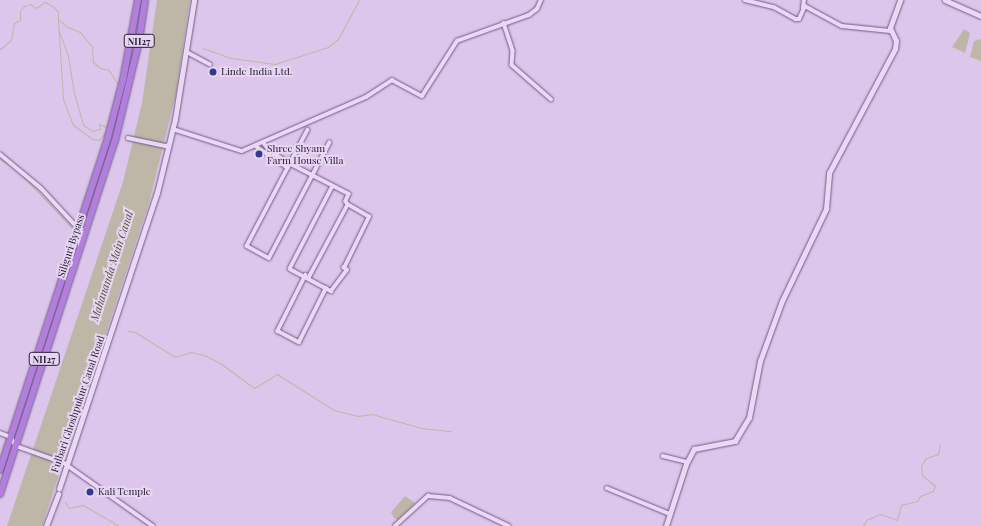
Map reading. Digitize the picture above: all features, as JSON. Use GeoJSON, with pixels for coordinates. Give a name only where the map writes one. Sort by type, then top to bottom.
{"type":"FeatureCollection","features":[{"type":"Feature","properties":{"kind":"highway","name":"NH27"},"geometry":{"type":"LineString","coordinates":[[0,470],[108,137],[120,92],[127,81],[138,0]]}},
{"type":"Feature","properties":{"kind":"highway","name":"Siliguri Bypass"},"geometry":{"type":"LineString","coordinates":[[0,494],[115,141],[127,93],[127,81],[145,0]]}},
{"type":"Feature","properties":{"kind":"street","name":"Fulbari Ghoshpukur Canal Road"},"geometry":{"type":"LineString","coordinates":[[46,526],[58,492],[65,465],[137,257],[173,129],[187,52],[194,0]]}},
{"type":"Feature","properties":{"kind":"street"},"geometry":{"type":"LineString","coordinates":[[173,129],[238,150],[257,147],[366,98],[392,80],[422,96],[457,41],[535,12],[541,0]]}},
{"type":"Feature","properties":{"kind":"street"},"geometry":{"type":"LineString","coordinates":[[745,0],[774,8],[796,19],[799,18],[804,0]]}},
{"type":"Feature","properties":{"kind":"street"},"geometry":{"type":"LineString","coordinates":[[666,526],[687,462],[694,449],[700,446],[728,444],[740,436],[750,418],[760,361],[791,280],[826,209],[829,173],[895,49],[896,41],[890,31],[900,0]]}},
{"type":"Feature","properties":{"kind":"street"},"geometry":{"type":"LineString","coordinates":[[945,0],[981,16]]}},
{"type":"Feature","properties":{"kind":"street"},"geometry":{"type":"LineString","coordinates":[[803,8],[805,6],[842,26],[890,31]]}},
{"type":"Feature","properties":{"kind":"street"},"geometry":{"type":"LineString","coordinates":[[504,23],[513,51],[512,65],[551,99]]}},
{"type":"Feature","properties":{"kind":"street"},"geometry":{"type":"LineString","coordinates":[[187,52],[210,64]]}},
{"type":"Feature","properties":{"kind":"street"},"geometry":{"type":"LineString","coordinates":[[308,130],[247,246],[269,258],[329,143]]}},
{"type":"Feature","properties":{"kind":"street"},"geometry":{"type":"LineString","coordinates":[[129,139],[168,146]]}},
{"type":"Feature","properties":{"kind":"street"},"geometry":{"type":"LineString","coordinates":[[264,143],[270,151],[291,164],[349,194],[346,202],[348,205],[278,331],[299,342],[326,288]]}},
{"type":"Feature","properties":{"kind":"street"},"geometry":{"type":"LineString","coordinates":[[257,147],[288,168]]}},
{"type":"Feature","properties":{"kind":"street"},"geometry":{"type":"LineString","coordinates":[[0,154],[41,188],[78,228],[86,231]]}},
{"type":"Feature","properties":{"kind":"street"},"geometry":{"type":"LineString","coordinates":[[333,186],[290,269],[308,277],[331,291],[346,270],[344,268],[369,217],[348,205]]}},
{"type":"Feature","properties":{"kind":"street"},"geometry":{"type":"LineString","coordinates":[[0,433],[11,437],[16,446],[65,465],[153,526]]}},
{"type":"Feature","properties":{"kind":"street"},"geometry":{"type":"LineString","coordinates":[[663,456],[687,462]]}},
{"type":"Feature","properties":{"kind":"street"},"geometry":{"type":"LineString","coordinates":[[606,488],[670,514]]}},
{"type":"Feature","properties":{"kind":"street"},"geometry":{"type":"LineString","coordinates":[[395,526],[428,496],[450,498],[510,526]]}},
{"type":"Feature","properties":{"kind":"water","name":"Mahananda Main Canal"},"geometry":{"type":"Polygon","coordinates":[[[157,0],[190,0],[176,94],[149,203],[42,526],[7,526],[123,182],[142,103],[157,0]]]}},
{"type":"Feature","properties":{"kind":"water"},"geometry":{"type":"Polygon","coordinates":[[[964,29],[970,33],[965,53],[952,47],[964,29]]]}},
{"type":"Feature","properties":{"kind":"water"},"geometry":{"type":"Polygon","coordinates":[[[981,39],[981,61],[970,57],[974,41],[981,39]]]}},
{"type":"Feature","properties":{"kind":"water"},"geometry":{"type":"Polygon","coordinates":[[[405,496],[415,503],[398,520],[394,518],[391,512],[405,496]]]}},
{"type":"Feature","properties":{"kind":"waterway"},"geometry":{"type":"LineString","coordinates":[[203,48],[231,58],[275,64],[328,47],[338,39],[359,0]]}},
{"type":"Feature","properties":{"kind":"waterway"},"geometry":{"type":"LineString","coordinates":[[0,49],[11,40],[14,23],[20,20],[20,11],[24,6],[30,4],[36,8],[45,2],[54,7],[58,12],[58,19],[67,27],[80,32],[92,47],[93,62],[100,68],[109,70],[117,83]]}},
{"type":"Feature","properties":{"kind":"waterway"},"geometry":{"type":"LineString","coordinates":[[58,19],[63,99],[73,125],[92,139],[99,140],[106,132]]}},
{"type":"Feature","properties":{"kind":"waterway"},"geometry":{"type":"LineString","coordinates":[[59,31],[68,56],[74,93],[83,125],[92,131],[100,129],[99,124],[107,127]]}},
{"type":"Feature","properties":{"kind":"waterway"},"geometry":{"type":"LineString","coordinates":[[0,159],[10,165]]}},
{"type":"Feature","properties":{"kind":"waterway"},"geometry":{"type":"LineString","coordinates":[[20,173],[74,230]]}},
{"type":"Feature","properties":{"kind":"waterway"},"geometry":{"type":"LineString","coordinates":[[128,331],[135,332],[175,357],[191,352],[204,355],[220,363],[254,388],[277,374],[334,410],[358,416],[372,414],[421,428],[451,431]]}},
{"type":"Feature","properties":{"kind":"waterway"},"geometry":{"type":"LineString","coordinates":[[863,526],[866,520],[880,514],[897,520],[901,505],[917,501],[920,496],[933,491],[935,486],[922,475],[921,466],[926,458],[938,454],[940,444]]}},
{"type":"Feature","properties":{"kind":"waterway"},"geometry":{"type":"LineString","coordinates":[[65,502],[69,508],[83,505],[119,526]]}},
{"type":"Feature","properties":{"kind":"place","name":"Linde India Ltd."},"geometry":{"type":"Point","coordinates":[213,72]}},
{"type":"Feature","properties":{"kind":"place","name":"Shree Shyam Farm House Villa"},"geometry":{"type":"Point","coordinates":[259,154]}},
{"type":"Feature","properties":{"kind":"place","name":"Kali Temple"},"geometry":{"type":"Point","coordinates":[90,492]}}]}
